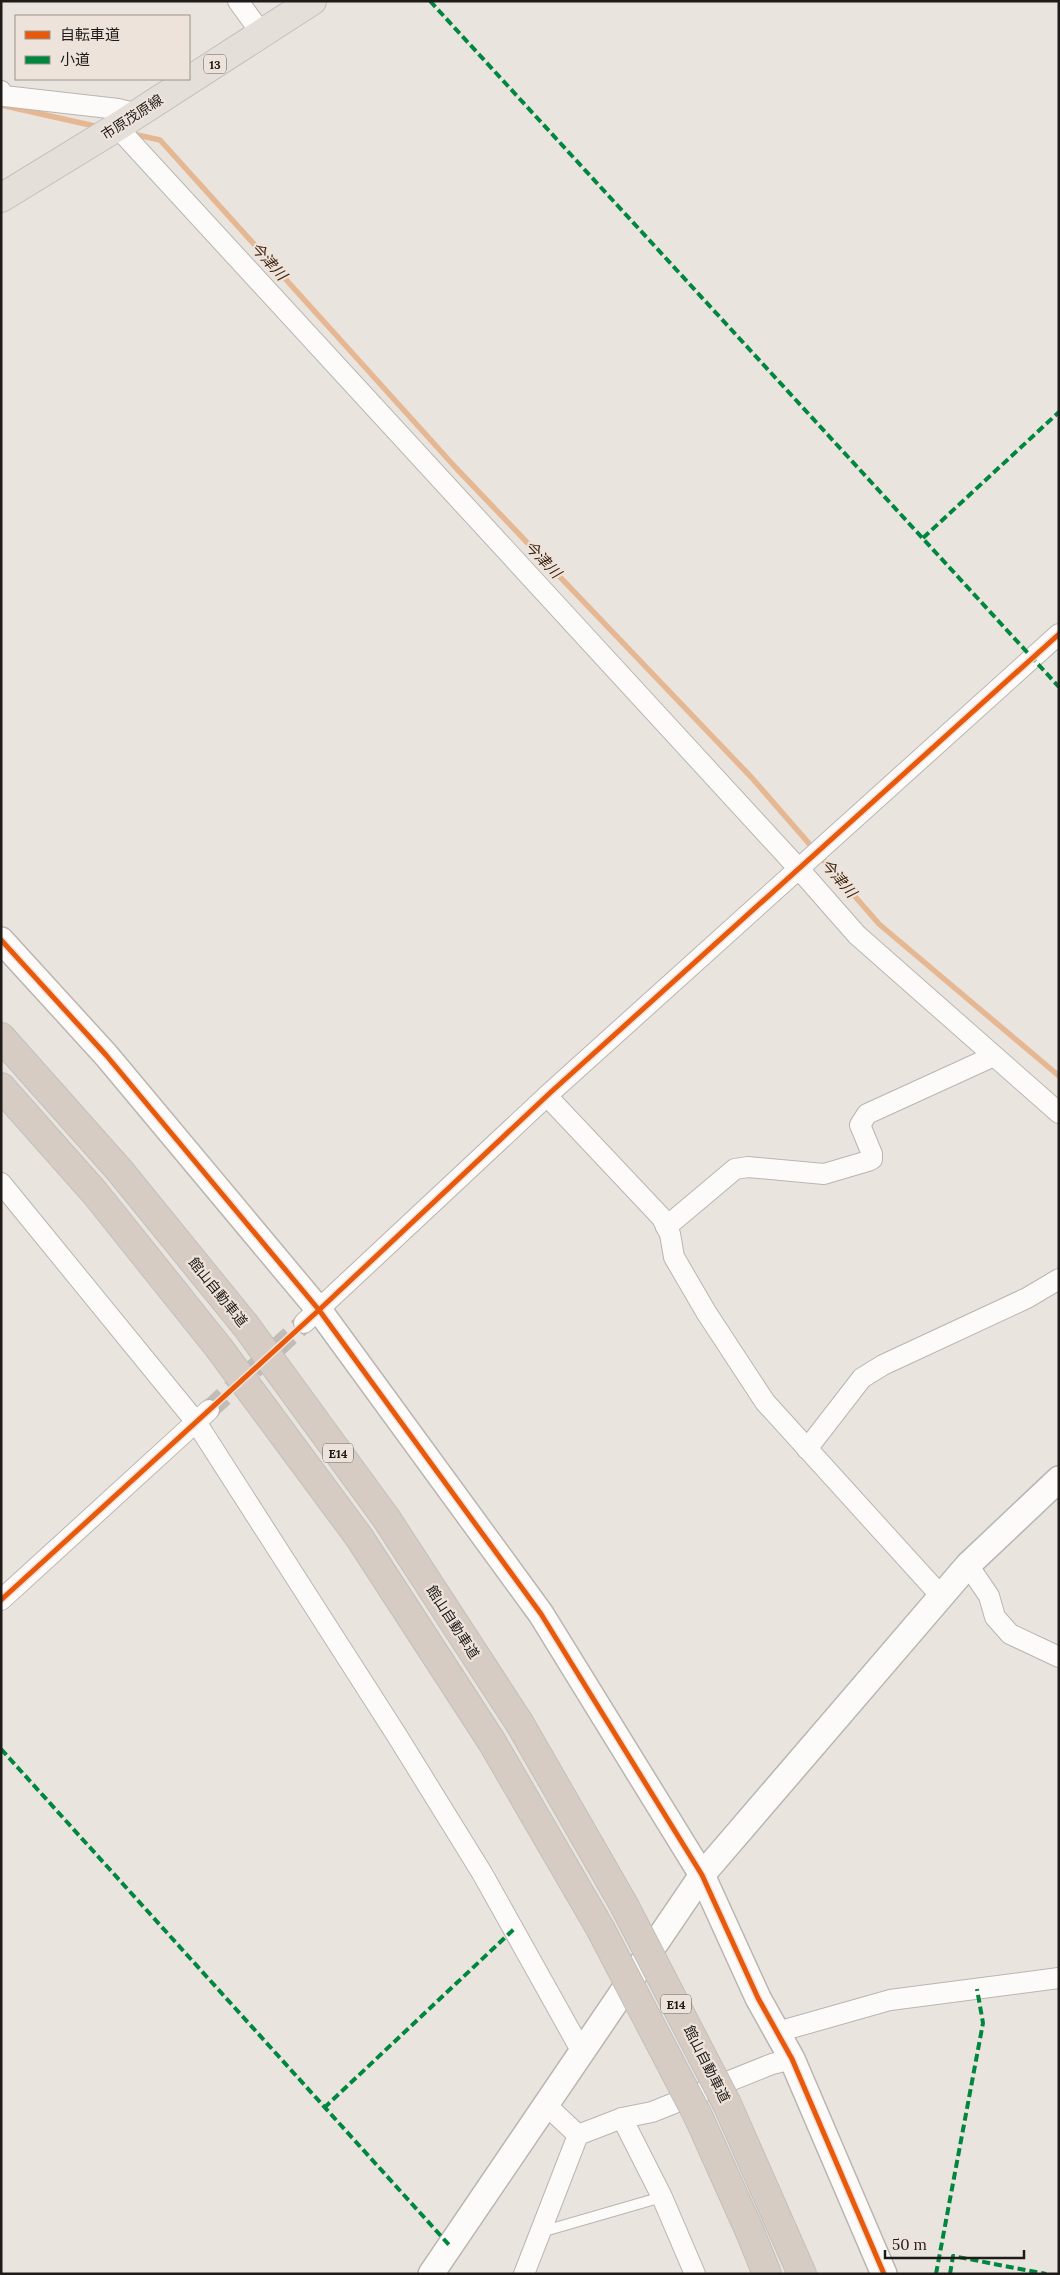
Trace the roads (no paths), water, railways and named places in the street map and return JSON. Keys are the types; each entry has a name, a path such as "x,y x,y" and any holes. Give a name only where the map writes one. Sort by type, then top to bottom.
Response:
{"highway":[{"name":"館山自動車道","path":"1,1037 120,1171 246,1326 386,1518 520,1724 624,1905 727,2104 802,2274"},
{"name":"E14","path":"1,1087 95,1193 220,1348 359,1537 492,1742 600,1928 698,2116 767,2274"}],"main road":[{"name":"市原茂原線","path":"1,198 118,126 312,1"}],"street":[{"path":"238,1 262,34"},
{"path":"2,95 118,109 118,126 799,869 857,935 1059,1113"},
{"path":"311,1317 547,1096 1059,634"},
{"path":"1,940 106,1055 541,1614 702,1875 758,1998 792,2059 884,2274"},
{"path":"666,1227 735,1169 748,1167 824,1174 872,1159 872,1154 860,1124 866,1114 994,1056"},
{"path":"547,1096 662,1218 670,1234 674,1257 706,1312 765,1402 942,1596"},
{"path":"1,1183 202,1416 482,1872 582,2052"},
{"path":"807,1449 862,1378 883,1365 1027,1298 1059,1279"},
{"path":"1,1600 202,1416"},
{"path":"431,2274 702,1875 968,1565 1059,1479"},
{"path":"968,1565 989,1596 995,1617 1010,1634 1059,1657"},
{"path":"777,2032 890,2000 1059,1978"},
{"path":"524,2274 578,2135 622,2118 652,2112 772,2064 792,2059"},
{"path":"546,2105 578,2135"},
{"path":"622,2118 662,2197 695,2274"}],"lane":[{"path":"541,2232 662,2197"}],"waterway":[{"name":"今津川","path":"1,105 99,127"},
{"name":"今津川","path":"133,134 160,140 456,468 752,778 879,924 1059,1076"}],"tunnel":[{"path":"209,1410 304,1323"}]}
